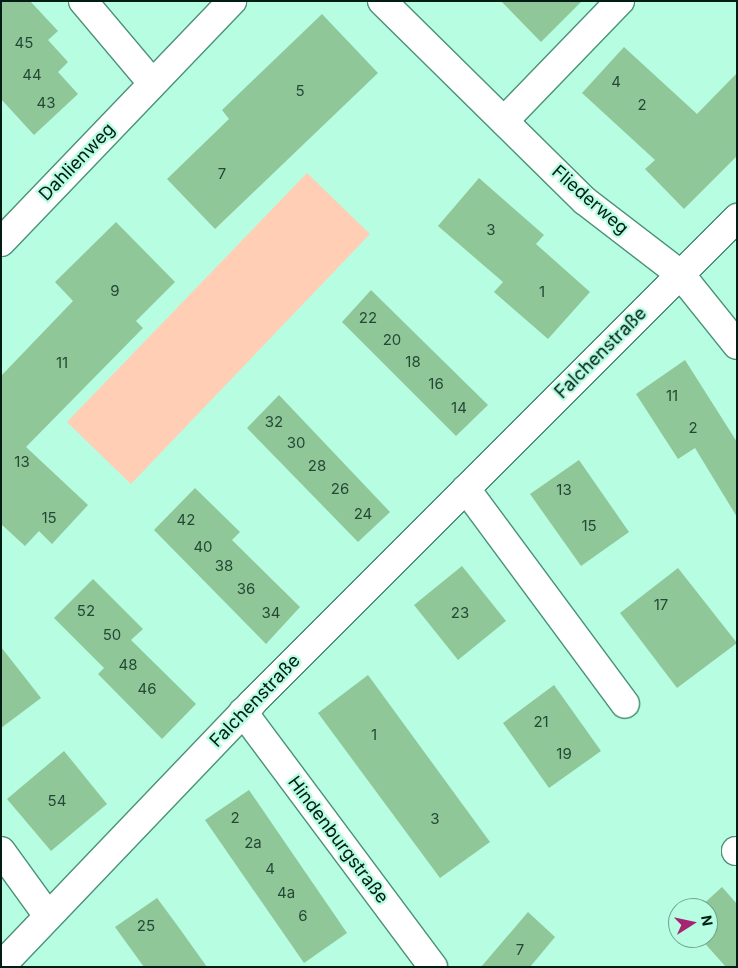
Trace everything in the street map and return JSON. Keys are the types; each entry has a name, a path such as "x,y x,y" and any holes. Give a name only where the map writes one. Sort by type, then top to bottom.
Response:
{"street":[{"path":"83,1 152,84"},
{"name":"Dahlienweg","path":"1,242 232,1"},
{"name":"Fliederweg","path":"382,1 585,201 680,274 737,344"},
{"path":"504,121 620,1"},
{"name":"Falchenstraße","path":"1,966 243,712 737,218"},
{"path":"466,489 625,704"},
{"name":"Hindenburgstraße","path":"243,712 433,967"},
{"path":"1,851 48,916"}],"shaded area":[{"path":"307,173 370,234 131,484 67,422"}],"building":[{"path":"1,1 30,1 58,31 48,40 68,62 58,72 78,94 34,135 1,99"},
{"path":"501,1 582,1 541,42"},
{"path":"322,14 378,73 215,229 167,179 229,119 222,110"},
{"path":"624,47 697,114 737,73 737,156 684,209 645,169 655,160 582,93"},
{"path":"479,178 544,235 536,244 590,292 548,339 494,292 503,282 438,226"},
{"path":"116,222 175,282 136,321 143,328 26,447 88,505 52,544 39,531 25,546 1,524 1,376 73,301 55,282"},
{"path":"371,290 488,405 456,436 342,322"},
{"path":"685,360 737,442 737,517 695,448 678,459 636,394"},
{"path":"279,395 390,512 358,542 247,428"},
{"path":"579,460 629,532 581,566 530,494"},
{"path":"195,488 240,532 232,540 300,607 266,644 154,530"},
{"path":"462,566 506,621 458,660 414,605"},
{"path":"678,568 737,643 677,688 620,613"},
{"path":"93,579 143,629 131,640 196,704 162,739 98,674 104,668 54,618"},
{"path":"1,647 41,698 1,728"},
{"path":"368,675 490,842 440,878 318,713"},
{"path":"554,685 601,751 549,788 503,723"},
{"path":"64,751 107,804 51,851 7,799"},
{"path":"249,790 347,933 304,963 205,820"},
{"path":"722,887 737,904 737,967 726,967 709,948 718,948 718,898 710,898"},
{"path":"157,898 207,967 144,967 115,927"},
{"path":"528,912 555,937 530,967 481,967"}]}
